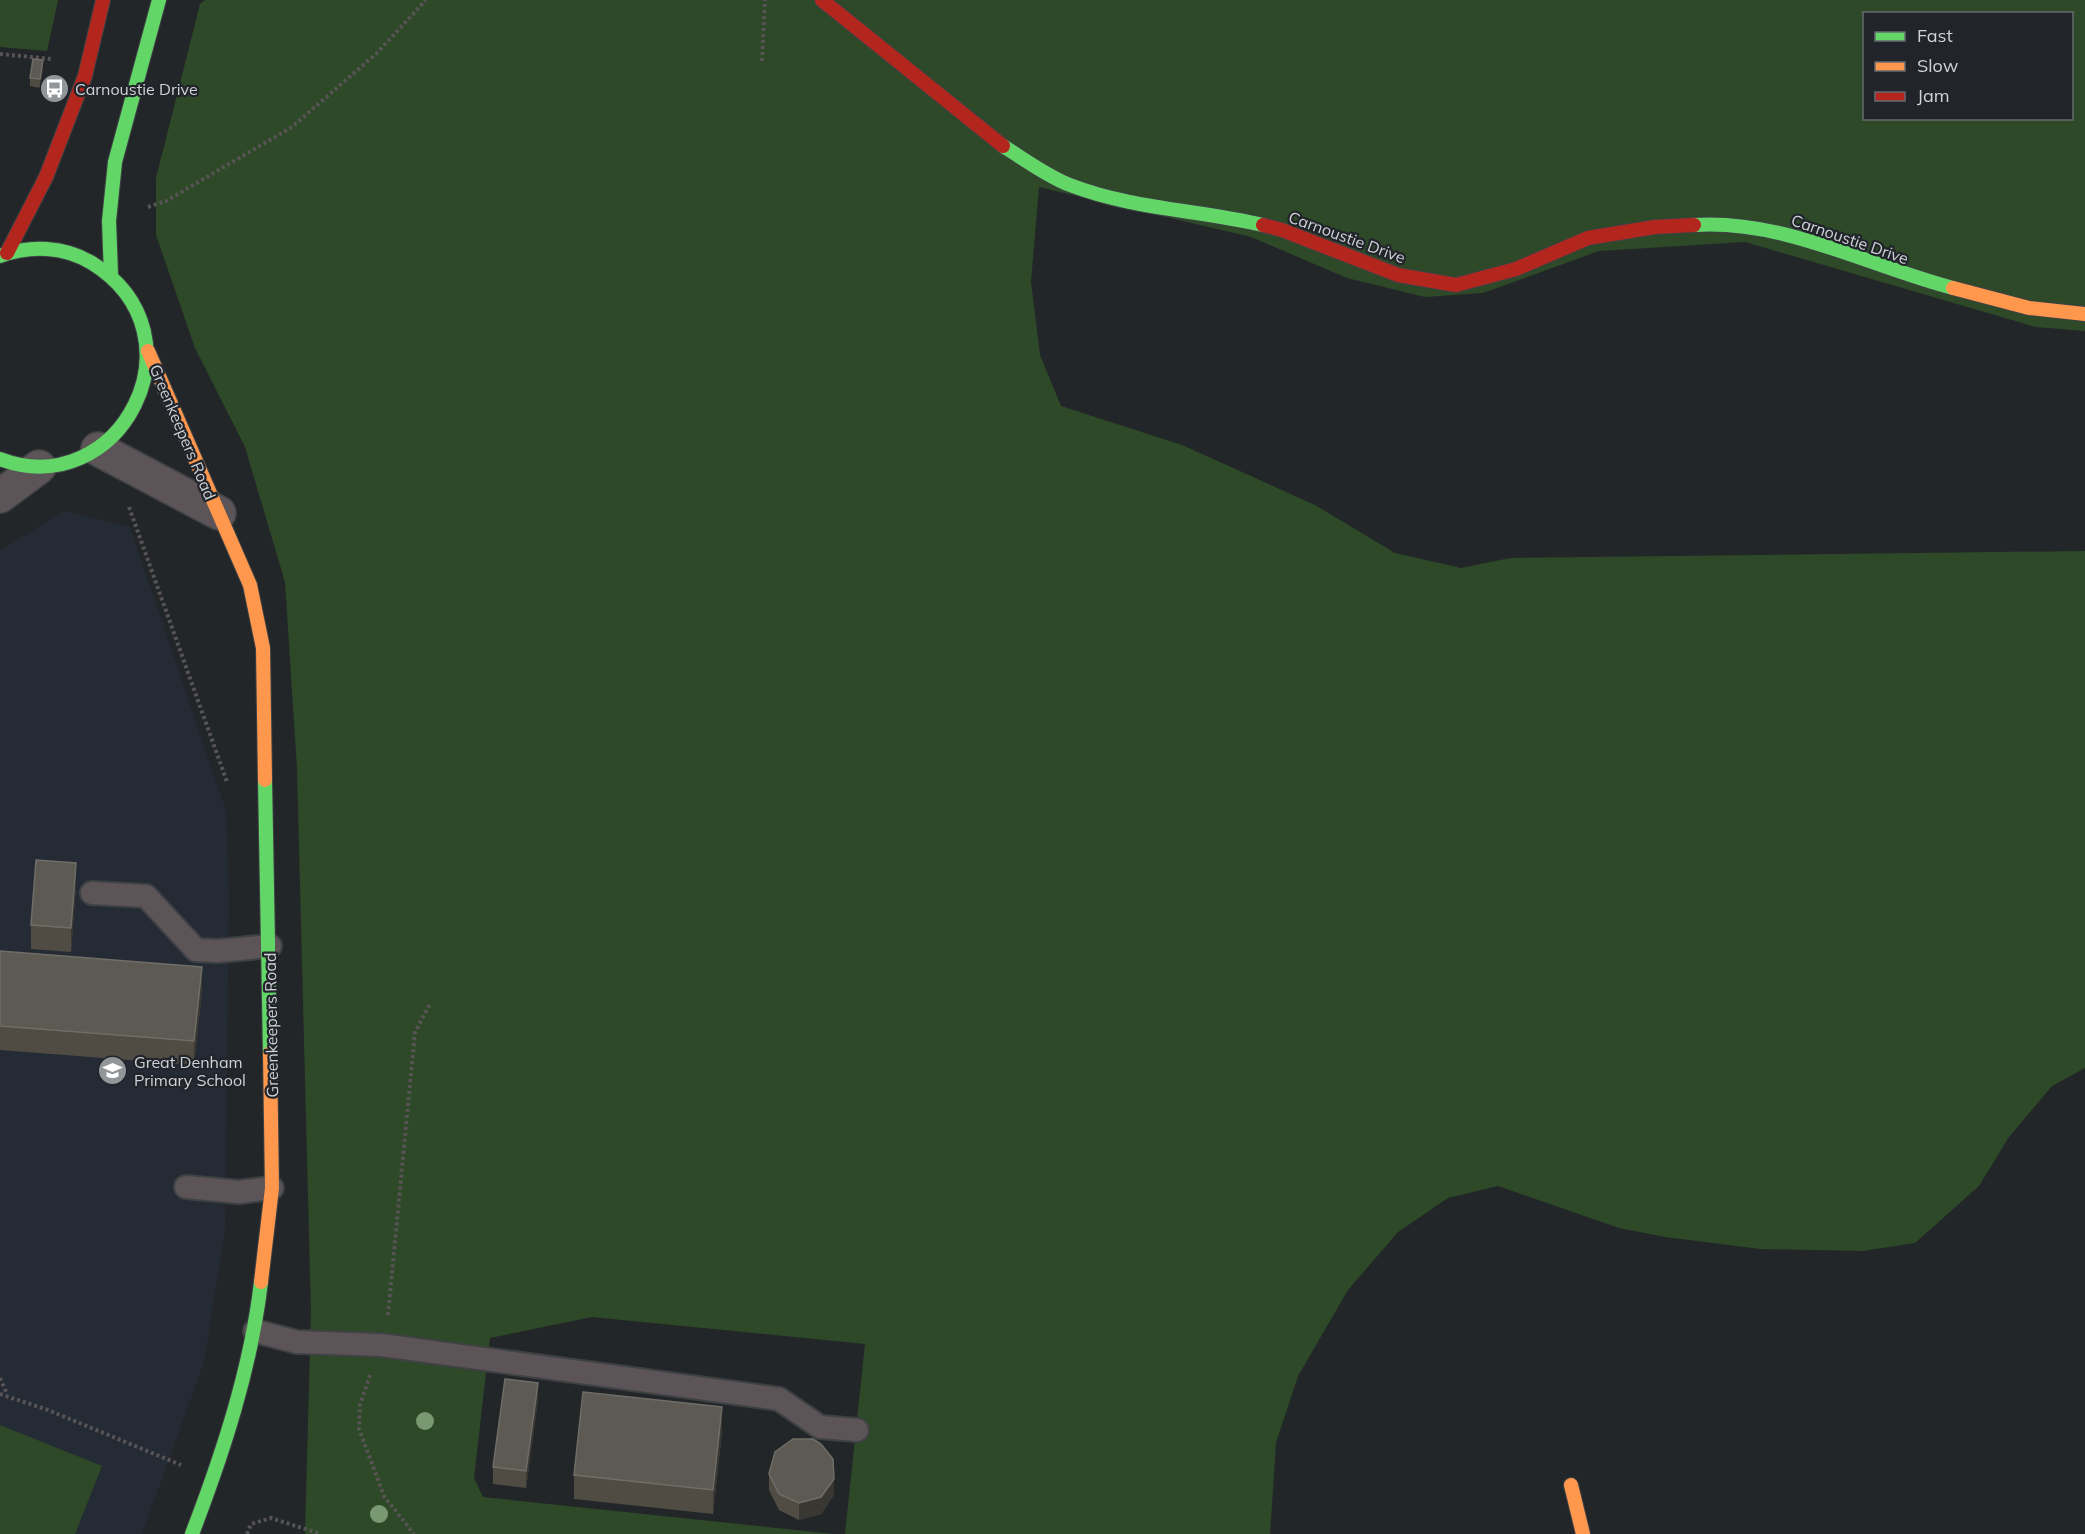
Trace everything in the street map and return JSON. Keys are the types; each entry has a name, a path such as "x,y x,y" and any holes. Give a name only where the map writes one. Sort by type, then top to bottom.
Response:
{"street":[{"path":"4,254 46,177 80,87 103,0"},
{"path":"111,274 109,221 115,162 159,0"},
{"name":"Carnoustie Drive","path":"822,0 1004,147 1069,185 1144,206 1220,215 1282,230 1398,275 1456,285 1516,269 1588,238 1655,227 1718,223 1788,234 1907,276 2029,308 2085,314"},
{"path":"0,459 39,467 70,462 98,449 127,423 144,389 148,351 145,329 137,308 126,290 111,274 79,255 70,253 43,248 4,254"},
{"name":"Greenkeepers Road","path":"148,351 250,585 263,648 270,946 272,1188 255,1330 213,1479 192,1534"},
{"name":"Greenkeepers Road","path":"98,449 219,513"},
{"path":"0,496 39,467"},
{"path":"1571,1485 1583,1534"}],"lane":[{"path":"92,893 146,896 196,950 218,951 270,946"},
{"path":"186,1187 239,1192 272,1188"},
{"path":"255,1330 297,1342 393,1347 779,1399 820,1427 857,1430"}],"path":[{"path":"144,208 166,201 292,127 377,53 426,0"},
{"path":"762,61 765,0"},
{"path":"0,54 52,60"},
{"path":"129,505 230,790"},
{"path":"414,1534 384,1496 359,1429 360,1405 368,1377 393,1347 414,1032 430,1004"},
{"path":"0,1378 7,1395"},
{"path":"0,1394 185,1467"},
{"path":"247,1534 251,1524 271,1518 321,1534"}],"shaded area":[{"name":"Great Denham Primary School","path":"64,511 130,527 226,811 229,898 225,1231 204,1362 142,1534 0,1534 0,551"}],"green space":[{"path":"0,0 58,0 47,51 0,47"},
{"path":"205,0 2085,0 2085,331 2036,327 1745,242 1599,251 1483,293 1425,297 1347,278 1251,237 1039,187 1031,282 1040,355 1061,406 1182,445 1315,505 1395,553 1461,568 1510,558 2085,551 2085,1068 2052,1086 2009,1137 1979,1186 1915,1243 1862,1251 1760,1249 1665,1237 1619,1228 1498,1186 1448,1198 1398,1232 1348,1290 1298,1376 1276,1443 1270,1534 845,1534 865,1344 592,1317 490,1338 474,1478 483,1497 834,1534 305,1534 311,1312 297,768 285,582 245,447 195,348 156,235 156,178 200,4"},
{"path":"0,1425 102,1466 75,1534 0,1534"}],"building":[{"path":"33,59 43,60 40,79 30,78"},
{"path":"36,860 76,863 71,928 31,925"},
{"path":"0,951 202,967 194,1041 0,1026"},
{"path":"505,1379 538,1383 526,1471 493,1467"},
{"path":"583,1392 722,1407 713,1490 574,1475"},
{"path":"793,1439 813,1439 821,1444 833,1459 834,1479 821,1497 799,1503 779,1494 769,1474 775,1452"}],"traffic: fast":[{"path":"111,274 109,221 115,162 159,0"},
{"path":"1003,146 1053,177 1093,193 1141,204 1263,225"},
{"path":"1694,225 1727,225 1793,236 1953,288"},
{"path":"0,256 23,250 47,249 70,253 92,263 127,294 144,331 146,369 134,405 112,436 81,458 43,466 0,459"},
{"path":"265,780 270,1053"},
{"path":"192,1534 214,1473 243,1378 261,1282"}],"traffic: slow":[{"path":"1953,288 2029,308 2085,314"},
{"path":"148,351 250,585 263,648 265,780"},
{"path":"261,1282 272,1188 270,1053"},
{"path":"1571,1485 1583,1534"}],"traffic: jam":[{"path":"7,253 46,177 85,76 103,0"},
{"path":"822,0 1003,146"},
{"path":"1263,225 1282,230 1398,275 1456,285 1516,269 1588,238 1655,227 1694,225"}],"place":[{"name":"Carnoustie Drive","path":"54,89"},
{"name":"Great Denham Primary School","path":"113,1071"}]}
